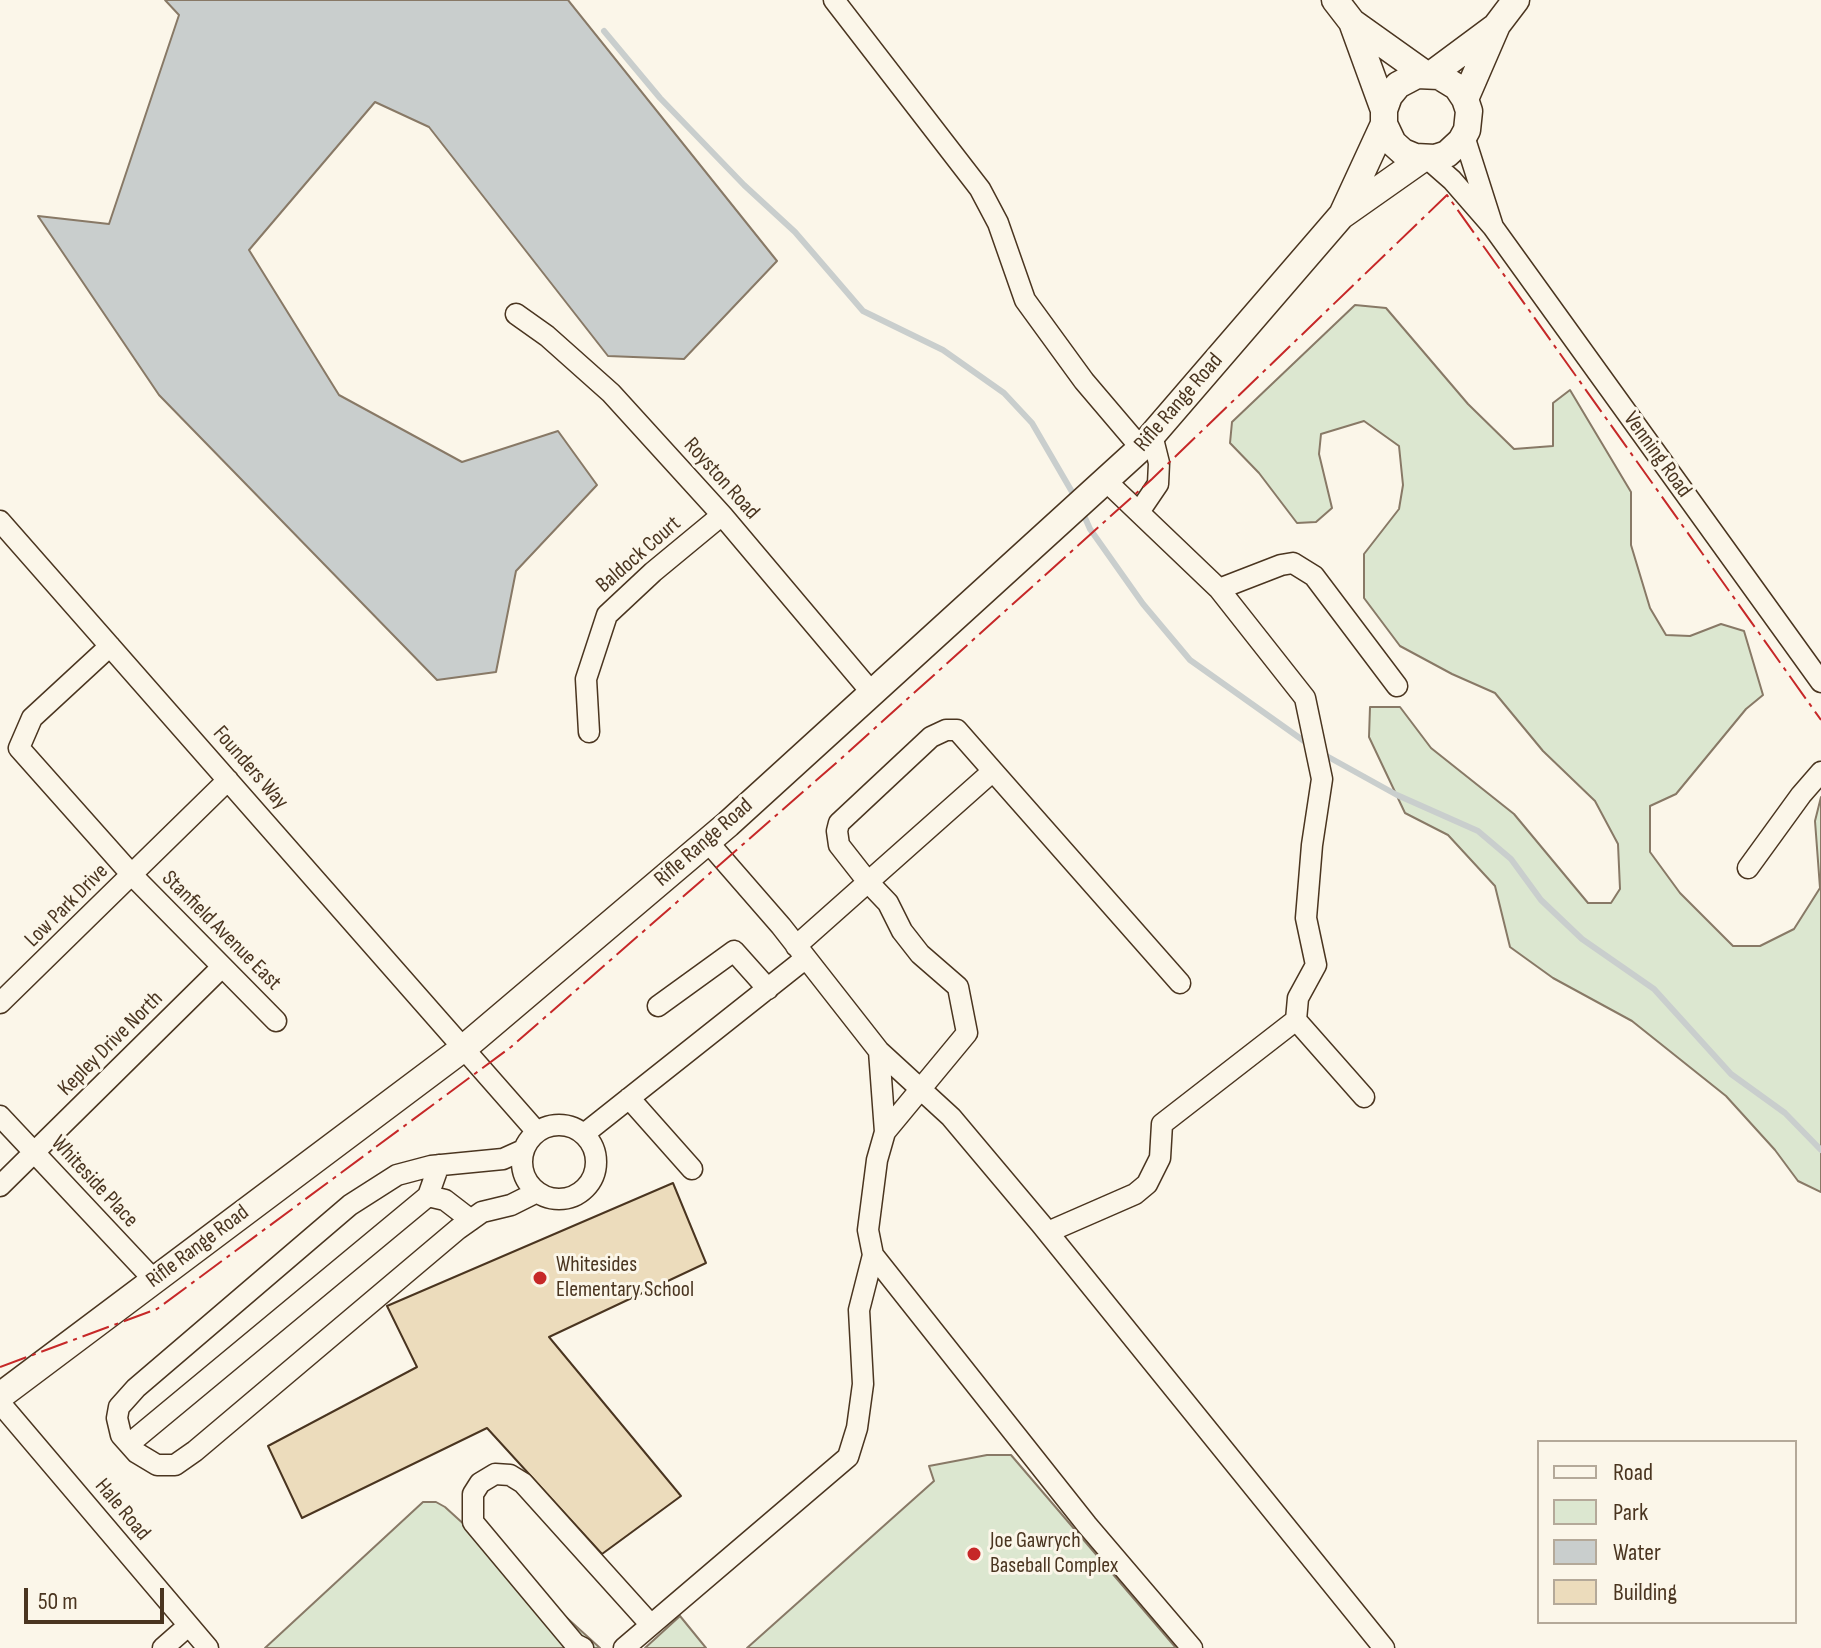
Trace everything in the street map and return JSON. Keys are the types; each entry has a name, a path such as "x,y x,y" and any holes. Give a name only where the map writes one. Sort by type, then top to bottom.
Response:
{"main road":[{"path":"1335,0 1352,22 1428,74 1452,82 1465,99 1469,117 1464,136 1447,154 1425,159 1409,155 1397,148 1389,137 1352,22"},
{"path":"1465,99 1497,25 1516,0"},
{"path":"1384,117 1389,96 1398,85 1410,77 1428,74 1497,25"},
{"name":"Rifle Range Road","path":"1341,216 1384,117"},
{"name":"Rifle Range Road","path":"0,1396 465,1047 707,841 873,694 1146,442 1341,216 1425,159"}],"street":[{"path":"834,0 980,189 998,223 1025,300 1084,381 1146,442 1159,463 1158,484 1139,512"},
{"name":"Venning Road","path":"1464,136 1493,227"},
{"name":"Venning Road","path":"1425,159 1452,180 1493,227 1821,682"},
{"name":"Royston Road","path":"516,314 547,336 611,393 722,515 873,694"},
{"path":"1106,481 1219,589 1305,698 1322,779 1306,918 1316,965 1298,998 1296,1020 1364,1097"},
{"name":"Baldock Court","path":"589,732 586,679 607,615 722,515"},
{"name":"Founders Way","path":"0,521 537,1132"},
{"path":"1219,589 1293,563 1314,576 1397,686"},
{"name":"Stanfield Avenue East","path":"110,646 32,718 19,748 132,875 276,1021"},
{"path":"885,1132 967,1033 958,987 920,954 902,931 888,903 839,845 837,831 839,823 931,737 946,730 957,730 1180,983"},
{"path":"584,1134 768,989 868,882 993,771"},
{"path":"1748,868 1821,772"},
{"name":"Low Park Drive","path":"0,1003 228,780"},
{"path":"707,841 879,1051 951,1117 1048,1232 1384,1648"},
{"path":"658,1006 734,951 768,989"},
{"name":"Kepley Drive North","path":"0,1186 35,1155 222,967"},
{"path":"1048,1232 1135,1194 1147,1184 1160,1158 1162,1124 1296,1020"},
{"path":"624,1648 848,1457 857,1428 863,1384 859,1310 873,1255 868,1230 877,1160 885,1132 879,1051"},
{"path":"629,1098 692,1169"},
{"name":"Whiteside Place","path":"0,1116 154,1280"},
{"path":"523,1150 523,1174 537,1192 560,1199 572,1197 583,1190 596,1169 592,1144 573,1127 560,1124 537,1132 523,1150 503,1159 439,1165 397,1175 350,1205 136,1388 119,1407 117,1418 121,1435 137,1453 157,1465 175,1465 471,1220 482,1212 511,1205 537,1192"},
{"path":"129,1444 428,1196 439,1165"},
{"path":"428,1196 445,1200 471,1220"},
{"path":"873,1255 1087,1525 1192,1648"},
{"name":"Hale Road","path":"0,1403 208,1648"},
{"path":"583,1648 575,1644 473,1522 473,1494 480,1483 495,1474 510,1475 523,1483 651,1625"},
{"path":"163,1648 188,1626"}],"green space":[{"path":"1355,305 1386,308 1468,404 1514,449 1553,446 1553,403 1570,390 1631,492 1631,545 1650,608 1666,635 1690,636 1721,624 1744,631 1763,695 1746,709 1676,794 1650,806 1650,852 1680,893 1733,946 1760,946 1794,929 1820,888 1815,821 1821,797 1821,1192 1798,1181 1775,1150 1726,1096 1632,1021 1553,978 1510,947 1495,886 1448,835 1405,813 1369,737 1370,707 1400,707 1431,748 1514,814 1588,903 1611,903 1620,889 1618,844 1595,801 1543,751 1495,693 1400,646 1364,598 1364,554 1399,509 1403,485 1399,446 1364,421 1321,434 1319,454 1332,508 1316,522 1297,523 1259,473 1230,443 1232,422"},
{"name":"Joe Gawrych Baseball Complex","path":"987,1455 1011,1455 1176,1648 747,1648 934,1481 929,1466"},
{"path":"423,1502 436,1502 445,1507 600,1648 265,1648"},
{"path":"680,1616 706,1648 645,1648"}],"water":[{"path":"165,0 568,0 777,261 684,359 608,356 429,127 375,102 249,250 339,395 462,462 558,431 597,485 516,571 496,672 437,680 159,395 38,216 109,224 179,15"}],"building":[{"path":"673,1183 706,1263 549,1337 681,1496 602,1554 487,1428 302,1518 268,1446 417,1367 387,1306"}],"waterway":[{"path":"604,31 660,98 744,185 795,232 863,311 943,350 1004,393 1032,423 1075,497"},
{"path":"1082,511 1090,529 1143,604 1190,660 1311,746"},
{"path":"1323,754 1397,795 1478,831 1511,859 1541,900 1582,939 1654,989 1731,1074 1785,1113 1821,1150"}],"power":[{"path":"0,1367 157,1309 511,1047 835,764 1152,479 1447,195 1821,720"}],"place":[{"name":"Whitesides Elementary School","path":"540,1278"},
{"name":"Joe Gawrych Baseball Complex","path":"974,1554"}]}
